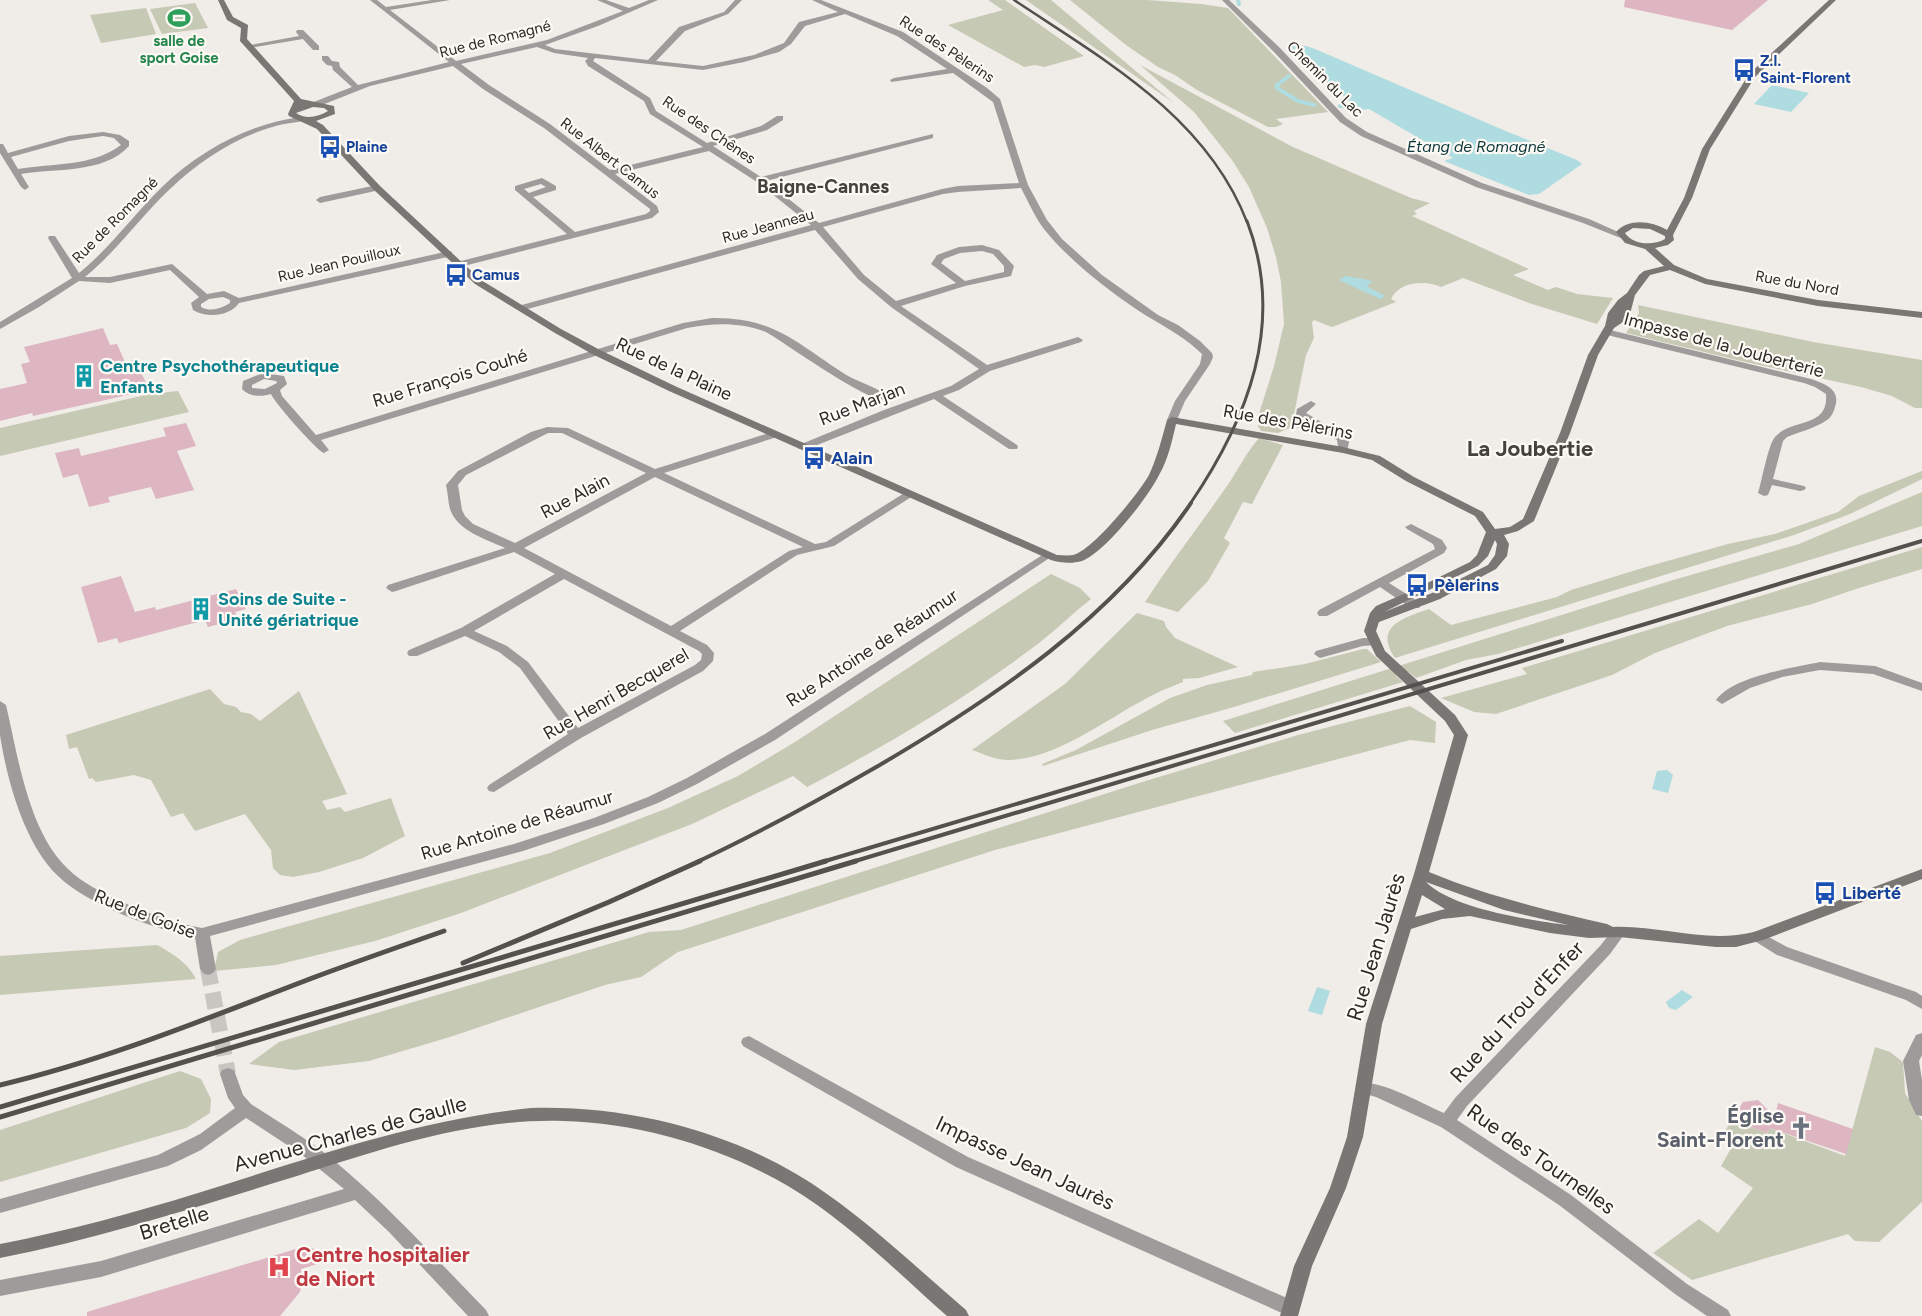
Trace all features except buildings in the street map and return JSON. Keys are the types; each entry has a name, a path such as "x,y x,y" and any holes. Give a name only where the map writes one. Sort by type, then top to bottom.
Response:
{"street":[{"path":"221,0 230,18 245,26 244,39 295,108 312,105 331,108"},
{"name":"Rue Albert Camus","path":"373,0 454,64 547,126 654,208 654,212 648,216 460,264"},
{"path":"384,9 447,0"},
{"path":"600,0 629,11"},
{"name":"Rue de Romagné","path":"312,105 357,88 405,74 536,45 655,0"},
{"path":"650,62 682,29 726,13 739,0"},
{"name":"Rue des Pèlerins","path":"816,0 900,34 955,70 996,101 1024,185 1043,221 1059,241 1099,277 1141,308 1175,327 1202,348 1208,357 1180,401 1172,420 1343,450 1376,458 1474,511 1482,517 1492,532"},
{"name":"Chemin du Lac","path":"1225,0 1351,126 1384,144 1450,174 1586,221 1620,236"},
{"path":"1669,235 1654,227 1640,225 1626,226 1621,229 1620,236 1628,241 1646,245 1664,244 1670,240 1669,235 1693,188 1706,149 1752,76 1833,0"},
{"path":"536,45 554,51 704,68 724,65 780,49 798,32 802,24 846,12"},
{"path":"249,46 302,34 316,48"},
{"name":"Rue des Chênes","path":"594,56 589,61 591,64 648,100 653,112 760,180 818,227 861,277 894,305 986,369"},
{"path":"325,58 330,63 336,64 336,68 357,88"},
{"path":"894,80 955,70"},
{"path":"303,119 325,116 332,112 332,101 338,95"},
{"name":"Rue de Romagné","path":"0,326 93,266 167,188 201,160 295,108"},
{"name":"Rue de la Plaine","path":"295,108 293,116 320,127 377,188 487,288 596,352 774,435 1047,555 1066,559 1078,558 1089,552 1120,520 1153,476 1172,420"},
{"path":"320,127 325,116"},
{"path":"610,174 709,146 764,128 780,118"},
{"name":"Rue de Romagné","path":"249,133 273,124 303,119"},
{"path":"6,156 28,152 60,141 91,135 116,136 126,144 117,154 98,160 16,172"},
{"path":"760,180 930,136"},
{"path":"0,146 25,187"},
{"name":"Rue Jeanneau","path":"521,308 685,261 818,227 942,192 958,189 1024,185"},
{"path":"320,200 377,188"},
{"path":"527,196 573,236"},
{"name":"Chemin du Lac","path":"1586,221 1626,226"},
{"path":"1654,227 1676,221"},
{"path":"52,238 77,278 93,281 107,280 165,267 172,268 205,297"},
{"path":"1663,260 1666,248 1664,244"},
{"path":"1646,245 1671,267"},
{"path":"894,305 963,284 1008,274 1008,266 996,252 982,248 959,250 940,257 936,264 963,284"},
{"name":"Rue Jean Pouilloux","path":"236,301 233,297 224,294 205,297 196,303 195,306 199,311 224,310 236,301 449,254"},
{"path":"1492,532 1504,532 1514,529 1531,517 1565,433 1593,355 1608,329 1627,313 1630,295 1642,277 1647,273 1671,267"},
{"name":"Rue du Nord","path":"1671,267 1705,281 1796,299 1884,312 1922,315"},
{"name":"Rue François Couhé","path":"314,439 596,352 704,321 739,320 769,328 841,376 884,398"},
{"name":"Impasse de la Jouberterie","path":"1608,329 1807,381 1826,389 1831,394 1832,398 1827,415 1780,437 1764,493"},
{"name":"Rue Marjan","path":"803,447 878,415 956,388 986,369 1078,340"},
{"path":"275,390 277,397 324,450"},
{"path":"935,395 1013,447"},
{"path":"1311,404 1301,411 1301,414 1341,438 1344,442 1343,450"},
{"path":"671,631 515,548 469,526 456,510 452,485 462,473 535,434 556,429 564,430 814,548"},
{"name":"Rue Alain","path":"392,588 515,548 656,472 774,435"},
{"path":"1768,481 1800,488"},
{"name":"Rue Henri Becquerel","path":"494,788 576,735 699,668 707,661 708,653 703,648 671,631 793,552 830,544 910,494"},
{"path":"1323,613 1382,583 1440,550 1438,542 1411,527"},
{"path":"1320,654 1363,642 1374,642 1370,631 1380,609 1474,564 1482,556 1492,532"},
{"path":"1374,620 1436,596 1497,563 1500,560 1503,544 1501,539 1492,532"},
{"name":"Rue Antoine de Réaumur","path":"202,933 518,848 599,821 653,800 692,781 770,737 1047,555"},
{"path":"413,653 465,631 563,574"},
{"path":"1382,583 1415,605"},
{"path":"465,631 503,649 524,665 576,735"},
{"name":"Rue Jean Jaurès","path":"1289,1312 1303,1266 1338,1188 1355,1137 1374,1024 1461,735 1450,718 1384,656 1374,642"},
{"path":"1722,700 1745,685 1779,674 1820,666 1875,670 1922,687"},
{"name":"Rue de Goise","path":"0,705 24,802 42,845 59,870 82,888 114,904 165,925 202,933 208,969"},
{"path":"1419,878 1509,906 1619,932 1716,942 1736,942 1758,936 1922,874"},
{"path":"1419,878 1428,893 1443,902 1478,913 1550,928 1590,933 1619,932"},
{"path":"1404,926 1442,914 1478,913"},
{"name":"Rue du Trou d'Enfer","path":"1447,1122 1461,1102 1605,950 1619,932"},
{"path":"1758,936 1782,952 1911,996 1922,1003"},
{"path":"1922,1039 1911,1061 1917,1100 1922,1110"},
{"name":"Impasse Jean Jaurès","path":"749,1042 962,1162 1289,1312"},
{"path":"228,1074 236,1098 245,1109 307,1149 359,1192 480,1316"},
{"name":"Rue des Tournelles","path":"1364,1088 1380,1092 1447,1122 1565,1200 1680,1288 1722,1316"},
{"path":"0,1206 181,1154 201,1142 245,1109"},
{"name":"Avenue Charles de Gaulle","path":"0,1251 90,1232 347,1154 446,1128 498,1119 561,1114 599,1117 654,1126 708,1143 768,1167 813,1194 858,1225 960,1316"},
{"name":"Bretelle","path":"0,1288 101,1269 359,1192"}],"green space":[{"path":"988,0 1005,0 1084,56 1044,67 1035,65 1024,67 948,25 1003,10"},
{"path":"1026,0 1051,0 1174,103"},
{"path":"1070,0 1147,0 1228,8 1328,112 1276,119 1283,124 1276,127 1268,127 1197,90 1175,75 1158,67 1126,45"},
{"name":"salle de sport Goise","path":"195,3 208,28 162,34 150,9"},
{"path":"146,8 156,34 101,43 90,15"},
{"path":"1140,65 1293,147 1411,198 1430,203 1414,211 1417,214 1412,216 1529,269 1513,275 1548,290 1556,287 1577,294 1613,298 1597,324 1532,304 1463,278 1441,287 1428,283 1406,285 1395,293 1391,299 1396,302 1332,327 1314,320 1312,322 1314,338 1306,355 1294,414 1313,428 1311,430 1292,427 1278,433 1261,431 1258,426 1258,417 1274,366 1284,324 1281,282 1267,228 1249,187 1232,160 1194,112"},
{"path":"1638,305 1813,342 1922,360 1922,408 1915,408 1892,396 1861,387 1741,361 1626,333 1639,313"},
{"path":"178,391 189,412 0,456 0,428 150,394"},
{"path":"1259,438 1283,445 1252,504 1243,502 1224,538 1230,543 1208,581 1178,612 1145,602 1227,486"},
{"path":"1922,471 1922,479 1914,483 1850,514 1794,535 1395,658 1389,647 1389,631 1394,625 1401,620 1429,609 1451,625 1557,597 1571,590 1646,567 1728,544 1775,534 1838,512 1859,496"},
{"path":"1922,492 1922,526 1498,654 1466,660 1416,678 1409,672 1396,676 1403,682 1235,733 1223,721 1673,580 1799,544"},
{"path":"1922,547 1922,569 1812,604 1727,626 1655,653 1612,675 1496,714 1474,712 1441,698 1527,674 1522,668"},
{"path":"1051,574 1080,588 1091,599 1039,643 984,683 867,755 807,787 793,776 692,824 461,913 375,941 276,965 214,971 218,952 240,940 550,853 668,808 738,776 795,742"},
{"path":"1137,613 1164,621 1166,627 1175,638 1238,667 1199,678 1183,679 1183,682 1158,692 1066,744 1028,758 1004,760 972,750 1065,684"},
{"path":"1367,649 1381,662 1152,730 1043,766 1042,764 1076,750 1170,698 1207,685 1252,675 1253,672 1305,664"},
{"path":"210,689 224,704 236,707 241,712 251,714 260,721 299,691 347,794 322,801 327,810 340,807 345,812 391,798 405,836 363,858 319,872 293,877 280,875 273,868 271,850 245,814 195,831 183,813 171,817 151,780 134,775 96,782 92,778 89,779 77,747 69,749 66,735"},
{"path":"1410,706 1436,722 1435,743 1410,740 995,850 678,952 641,977 605,985 450,1037 369,1061 294,1070 249,1064 279,1042 649,932 681,930 1139,783 1298,735"},
{"path":"157,945 184,963 196,979 0,995 0,956"},
{"path":"1875,1047 1890,1052 1903,1062 1905,1093 1922,1121 1922,1202 1879,1242 1855,1241 1848,1234 1692,1280 1653,1253 1699,1219 1718,1233 1753,1188 1721,1166 1737,1138 1725,1131 1732,1120 1767,1133 1770,1128 1845,1156"},
{"path":"180,1071 201,1079 211,1099 210,1113 186,1128 0,1182 0,1130"}],"water":[{"name":"Étang de Romagné","path":"1290,44 1315,49 1577,160 1582,164 1539,194 1529,195 1444,161 1453,158 1369,109 1361,110 1320,77 1303,57 1286,47"},
{"path":"1772,85 1809,93 1791,112 1754,104"},
{"path":"1345,276 1369,280 1372,282 1368,287 1385,296 1380,299 1339,280"},
{"path":"1667,770 1673,775 1668,793 1652,789 1657,771"},
{"path":"1317,987 1330,991 1322,1015 1308,1011"},
{"path":"1682,990 1693,997 1676,1010 1669,1008 1666,1002"}],"waterway":[{"path":"1238,0 1239,4"},
{"path":"1289,76 1277,85 1277,88 1298,101 1314,105"},
{"path":"1340,106 1356,107"}],"tunnel":[{"path":"208,969 228,1074"}],"railway":[{"path":"1014,0 1116,69 1149,94 1179,121 1206,151 1229,184 1247,222"},
{"path":"1190,504 1211,472 1229,438 1244,404 1255,369 1261,333 1263,296 1258,259 1247,221"},
{"path":"697,862 789,816 878,766 922,740 1009,683 1089,618 1126,582 1160,544 1191,503"},
{"path":"852,862 1922,541"},
{"path":"822,862 1562,641"},
{"path":"463,963 609,902 700,861"},
{"path":"0,1107 826,861"},
{"path":"0,1117 856,861"},
{"path":"0,1085 41,1075 120,1050 444,931"}],"place":[{"name":"salle de sport Goise","path":"179,18"},
{"name":"Z.I. Saint-Florent","path":"1744,70"},
{"name":"Plaine","path":"330,147"},
{"name":"Camus","path":"456,275"},
{"name":"Centre Psychothérapeutique Enfants","path":"84,376"},
{"name":"Alain","path":"814,458"},
{"name":"Pèlerins","path":"1417,585"},
{"name":"Soins de Suite - Unité gériatrique","path":"201,609"},
{"name":"Liberté","path":"1825,893"},
{"name":"Église Saint-Florent","path":"1801,1128"},
{"name":"Centre hospitalier de Niort","path":"279,1267"}],"district":[{"name":"Baigne-Cannes","path":"823,186"},
{"name":"La Joubertie","path":"1530,448"}]}
